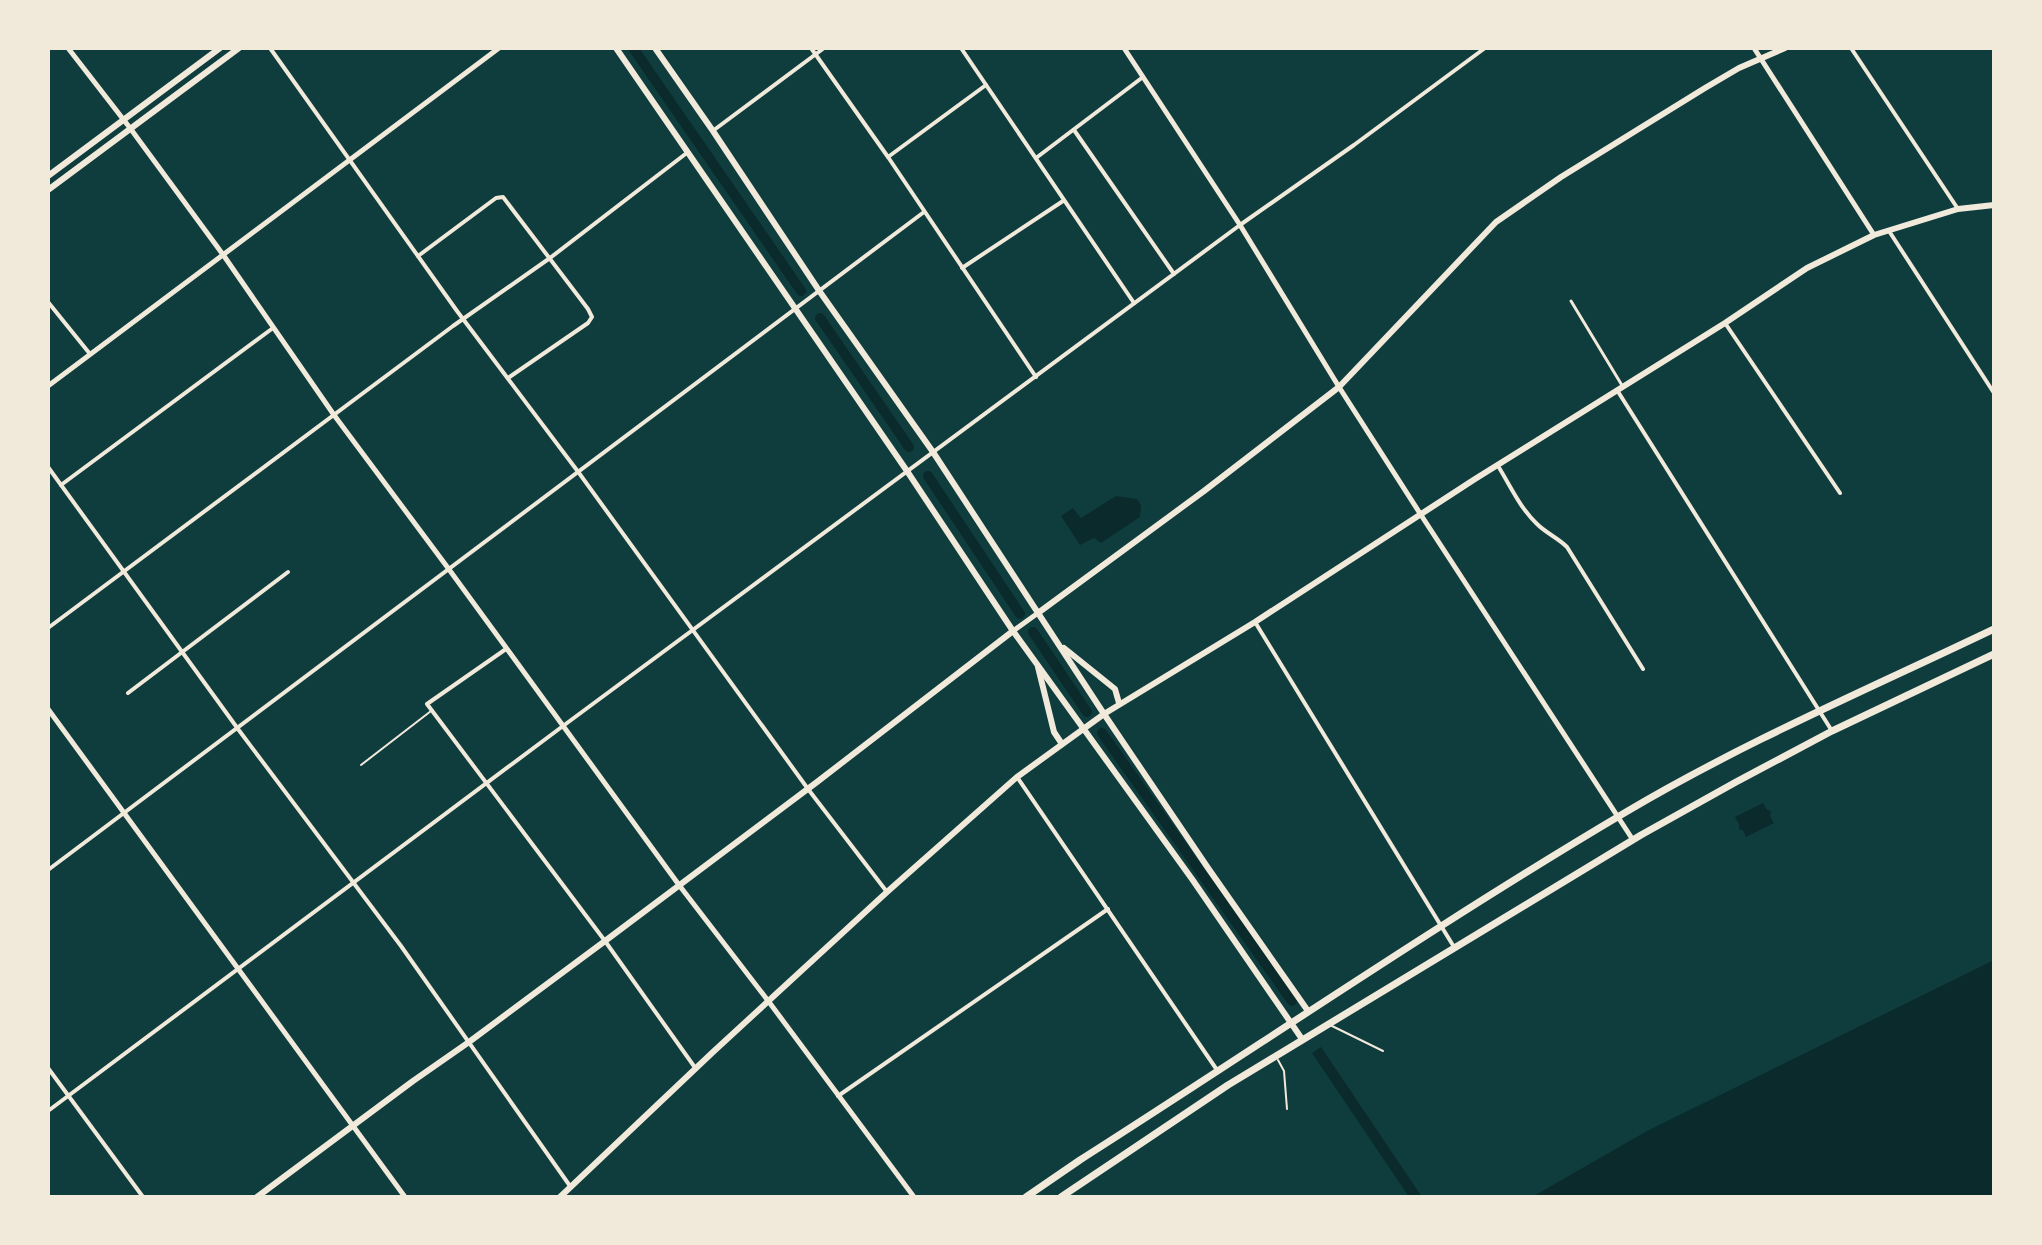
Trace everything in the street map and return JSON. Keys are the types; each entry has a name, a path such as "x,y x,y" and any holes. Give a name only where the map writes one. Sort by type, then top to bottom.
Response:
{"main road":[{"path":"48,176 220,48"},
{"path":"48,190 239,48"},
{"path":"616,48 798,308 1015,630 1086,727 1302,1039"},
{"path":"655,48 818,293 1060,645 1101,716 1308,1011"},
{"path":"1036,614 1339,387 1496,222 1719,79 1785,48"},
{"path":"560,1197 887,892 1017,777 1119,703 1255,622 1807,268 1874,235 1958,209 1994,205"},
{"path":"1026,1197 1441,925 1618,817 1713,764 1821,710 1994,629"},
{"path":"257,1197 605,941 1015,630"},
{"path":"1060,645 1115,689 1119,703"},
{"path":"1061,1197 1192,1108 1327,1023 1633,840 1832,731 1994,654"},
{"path":"1038,663 1054,732 1062,744"}],"street":[{"path":"68,48 224,256 334,415 679,885 914,1197"},
{"path":"270,48 463,319 887,892"},
{"path":"48,386 499,48"},
{"path":"811,48 1036,377"},
{"path":"713,131 824,48"},
{"path":"961,48 1134,303"},
{"path":"1124,48 1240,225 1421,515 1633,840"},
{"path":"48,1111 1134,303 1485,48"},
{"path":"1754,48 1874,235"},
{"path":"1851,48 1958,209"},
{"path":"1036,158 1143,77"},
{"path":"888,157 986,85"},
{"path":"1074,130 1174,274"},
{"path":"48,628 463,319 550,258 689,151"},
{"path":"418,256 496,198 503,197 550,258 592,317 588,323 508,378"},
{"path":"962,268 1064,201"},
{"path":"48,870 924,212"},
{"path":"1889,231 1994,393"},
{"path":"1571,301 1620,388 1832,731"},
{"path":"48,302 90,354"},
{"path":"1725,323 1840,493"},
{"path":"61,485 273,328"},
{"path":"1498,466 1527,513 1567,547 1643,669"},
{"path":"48,467 238,729 354,882 572,1187"},
{"path":"128,693 288,572"},
{"path":"1015,630 1036,614"},
{"path":"1255,622 1454,947"},
{"path":"506,649 427,704 605,941 696,1069"},
{"path":"48,709 405,1197"},
{"path":"1017,777 1217,1070"},
{"path":"838,1096 1108,909"},
{"path":"48,1068 143,1197"}],"lane":[{"path":"361,765 432,710"},
{"path":"1327,1023 1383,1051"},
{"path":"1276,1055 1284,1071 1287,1109"}],"water":[{"path":"1116,496 1137,499 1141,505 1140,517 1101,543 1094,538 1080,545 1061,516 1073,508 1081,518"},
{"path":"1763,803 1771,811 1774,823 1746,837 1735,817"},
{"path":"1994,960 1994,1197 1532,1197 1647,1131"},
{"path":"1321,1047 1422,1197 1409,1197 1312,1053"}],"waterway":[{"path":"633,48 801,291"},
{"path":"820,318 909,447"},
{"path":"928,476 1020,614"},
{"path":"1033,632 1087,712"},
{"path":"1102,733 1292,1001"}]}
